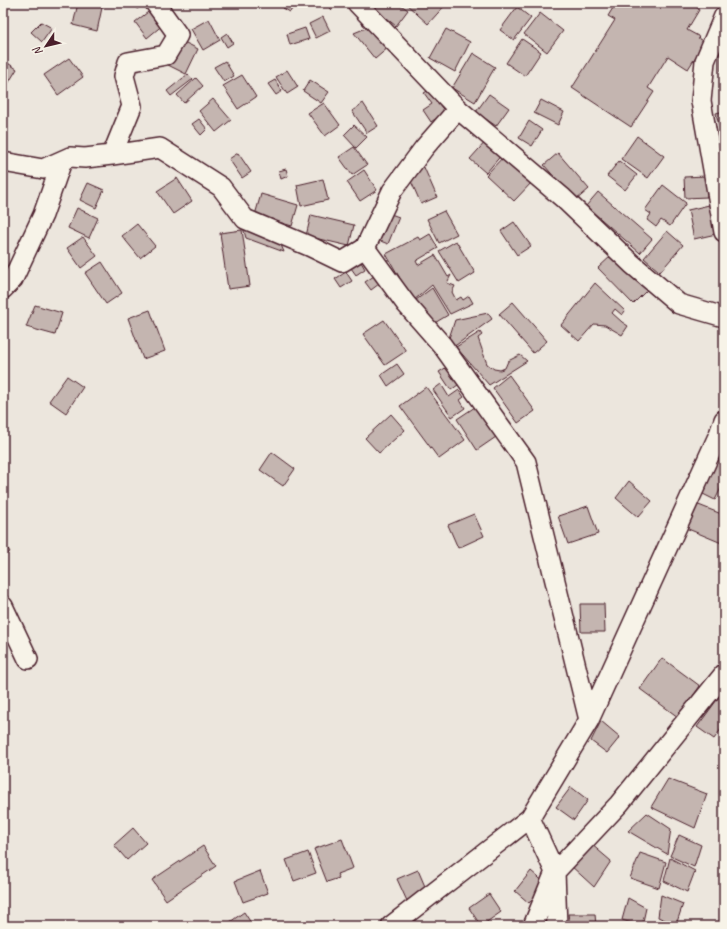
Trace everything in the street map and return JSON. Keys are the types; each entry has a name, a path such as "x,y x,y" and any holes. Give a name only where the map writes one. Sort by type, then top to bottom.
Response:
{"street":[{"path":"112,155 132,106 124,76 128,62 166,55 178,35 155,3"},
{"path":"357,3 458,109 563,198 632,264 679,304 724,317"},
{"path":"724,16 705,61 701,101 724,232"},
{"path":"3,162 43,170 70,157 84,158 160,148 221,187 245,219 309,246 342,262 365,248 392,191 424,148 458,109"},
{"path":"3,290 14,278 43,215 62,161"},
{"path":"365,248 406,304 442,344 526,462 589,720"},
{"path":"391,926 530,818 589,720 724,420"},
{"path":"3,606 28,659"},
{"path":"533,926 555,872 619,804 724,674"},
{"path":"530,818 555,872 557,926"}],"building":[{"path":"78,3 103,3 97,31 73,25"},
{"path":"133,3 145,3 137,9"},
{"path":"286,3 296,3 290,12 283,8"},
{"path":"326,3 339,3 332,10"},
{"path":"379,3 398,3 408,10 396,26 372,7"},
{"path":"405,3 447,3 428,24"},
{"path":"616,3 694,3 699,10 687,30 705,42 688,69 668,56 648,88 654,92 631,127 572,88 615,20 608,16"},
{"path":"517,7 531,18 514,40 500,30"},
{"path":"152,9 164,24 147,38 135,22"},
{"path":"540,13 563,31 547,52 524,34"},
{"path":"323,17 330,31 316,38 309,24"},
{"path":"209,19 220,40 203,50 191,29"},
{"path":"41,22 52,28 42,42 31,32"},
{"path":"371,26 389,47 375,59 354,33"},
{"path":"305,28 309,39 290,45 287,34"},
{"path":"446,29 470,42 455,72 430,58"},
{"path":"227,33 233,43 227,47 221,37"},
{"path":"522,39 541,52 525,76 506,63"},
{"path":"180,40 198,49 186,74 168,65"},
{"path":"721,49 724,50 724,71 721,71"},
{"path":"473,53 495,67 475,102 452,88"},
{"path":"69,58 83,77 58,95 44,75"},
{"path":"3,60 17,69 6,87 3,85"},
{"path":"225,61 234,76 224,82 214,67"},
{"path":"287,70 298,87 287,94 276,77"},
{"path":"188,74 193,79 171,96 167,91"},
{"path":"242,75 256,97 238,109 223,86"},
{"path":"196,78 203,86 184,103 177,95"},
{"path":"275,80 282,91 276,95 268,84"},
{"path":"310,80 329,92 321,103 303,91"},
{"path":"429,90 445,112 431,122 423,110 432,104 424,93"},
{"path":"489,94 509,108 496,126 476,112"},
{"path":"213,99 231,120 216,132 199,111"},
{"path":"541,100 564,112 558,125 534,113"},
{"path":"324,103 340,125 325,136 308,113"},
{"path":"363,103 378,126 367,133 352,111"},
{"path":"724,111 724,139 722,139 716,113"},
{"path":"199,119 207,129 201,135 192,124"},
{"path":"529,121 542,130 532,146 519,138"},
{"path":"354,125 367,137 356,148 344,135"},
{"path":"637,136 664,156 648,178 621,159"},
{"path":"487,140 503,153 486,173 470,159"},
{"path":"354,147 367,165 352,175 339,157"},
{"path":"238,153 251,172 242,178 229,159"},
{"path":"558,153 589,189 575,201 544,165"},
{"path":"505,155 533,181 514,201 486,175"},
{"path":"619,161 637,175 625,190 607,176"},
{"path":"423,165 437,197 421,204 407,172"},
{"path":"286,169 288,176 281,179 279,171"},
{"path":"364,170 377,190 360,201 347,182"},
{"path":"706,176 707,197 685,198 684,177"},
{"path":"177,178 192,201 173,214 157,191"},
{"path":"323,179 328,200 301,206 297,185"},
{"path":"88,183 104,190 96,208 80,200"},
{"path":"663,185 686,203 670,226 661,220 656,227 647,220 651,214 645,210"},
{"path":"598,192 652,239 640,253 586,206"},
{"path":"261,194 298,205 292,226 255,215"},
{"path":"709,205 716,234 694,239 688,210"},
{"path":"77,208 98,218 89,238 68,228"},
{"path":"444,211 457,234 439,243 427,219"},
{"path":"388,213 399,217 388,244 378,240"},
{"path":"311,215 354,225 349,246 306,236"},
{"path":"241,220 279,240 284,252 246,238"},
{"path":"514,222 531,246 517,255 501,231"},
{"path":"137,224 155,246 140,258 122,236"},
{"path":"242,230 250,286 228,289 220,233"},
{"path":"667,231 683,245 660,272 644,258"},
{"path":"430,234 438,248 416,261 418,265 435,255 448,277 451,275 447,283 455,286 452,292 456,300 461,297 463,300 469,296 473,303 450,314 432,285 413,301 386,254 418,237 420,240"},
{"path":"83,237 97,256 81,268 67,248"},
{"path":"456,241 475,273 459,283 439,251"},
{"path":"612,255 647,290 633,304 598,268"},
{"path":"102,262 122,293 106,304 85,273"},
{"path":"361,262 365,269 356,275 351,268"},
{"path":"346,272 352,281 341,288 335,279"},
{"path":"374,276 379,284 371,290 365,282"},
{"path":"595,283 625,311 622,315 615,309 612,313 628,326 622,335 605,325 594,324 579,341 561,325"},
{"path":"432,288 448,315 433,324 416,300"},
{"path":"513,302 547,341 533,353 499,314"},
{"path":"35,305 62,313 55,335 26,327"},
{"path":"150,310 165,351 143,359 128,318"},
{"path":"488,313 492,319 452,348 448,341 455,320"},
{"path":"384,320 406,351 385,365 363,334"},
{"path":"480,332 482,335 478,338 487,364 494,369 500,370 505,368 508,361 520,355 527,361 489,385 456,347"},
{"path":"397,364 404,374 388,386 381,375"},
{"path":"450,365 462,382 451,390 439,372"},
{"path":"509,375 535,411 518,423 493,388"},
{"path":"67,376 83,387 66,413 49,401"},
{"path":"441,384 449,397 459,390 464,397 460,400 465,408 452,417 433,390"},
{"path":"426,387 465,440 439,459 400,406"},
{"path":"475,407 496,437 477,450 457,419"},
{"path":"391,414 405,430 379,453 365,438"},
{"path":"272,452 295,469 283,486 260,470"},
{"path":"715,454 724,459 724,482 715,500 697,491"},
{"path":"629,481 652,501 638,517 616,498"},
{"path":"691,502 724,515 724,544 681,526"},
{"path":"588,506 598,534 568,544 558,516"},
{"path":"474,514 484,536 458,548 448,525"},
{"path":"3,541 10,552 3,557"},
{"path":"580,604 604,604 605,632 581,632"},
{"path":"662,658 700,686 678,717 640,689"},
{"path":"722,693 724,694 724,725 714,739 697,727"},
{"path":"601,721 620,737 607,753 591,741"},
{"path":"668,779 707,794 695,828 651,807"},
{"path":"571,787 588,800 574,820 556,807"},
{"path":"647,813 671,829 667,854 628,831"},
{"path":"133,828 146,843 127,860 114,845"},
{"path":"679,835 701,845 694,867 670,856"},
{"path":"342,839 353,868 337,874 339,878 327,882 314,849"},
{"path":"591,844 611,861 594,887 570,865"},
{"path":"203,846 216,866 166,900 152,880"},
{"path":"308,852 316,873 294,881 286,860"},
{"path":"640,853 666,862 659,888 630,878"},
{"path":"670,858 695,871 687,892 664,881"},
{"path":"418,870 427,891 407,901 397,879"},
{"path":"260,871 268,893 243,902 235,881"},
{"path":"531,871 546,884 529,903 515,891"},
{"path":"489,894 501,912 481,926 469,908"},
{"path":"661,895 683,904 676,925 658,917"},
{"path":"628,898 646,908 642,926 622,920"},
{"path":"244,912 253,926 223,926 230,922"},
{"path":"568,914 595,914 596,926 570,926"},
{"path":"455,922 458,926 449,926"}]}
